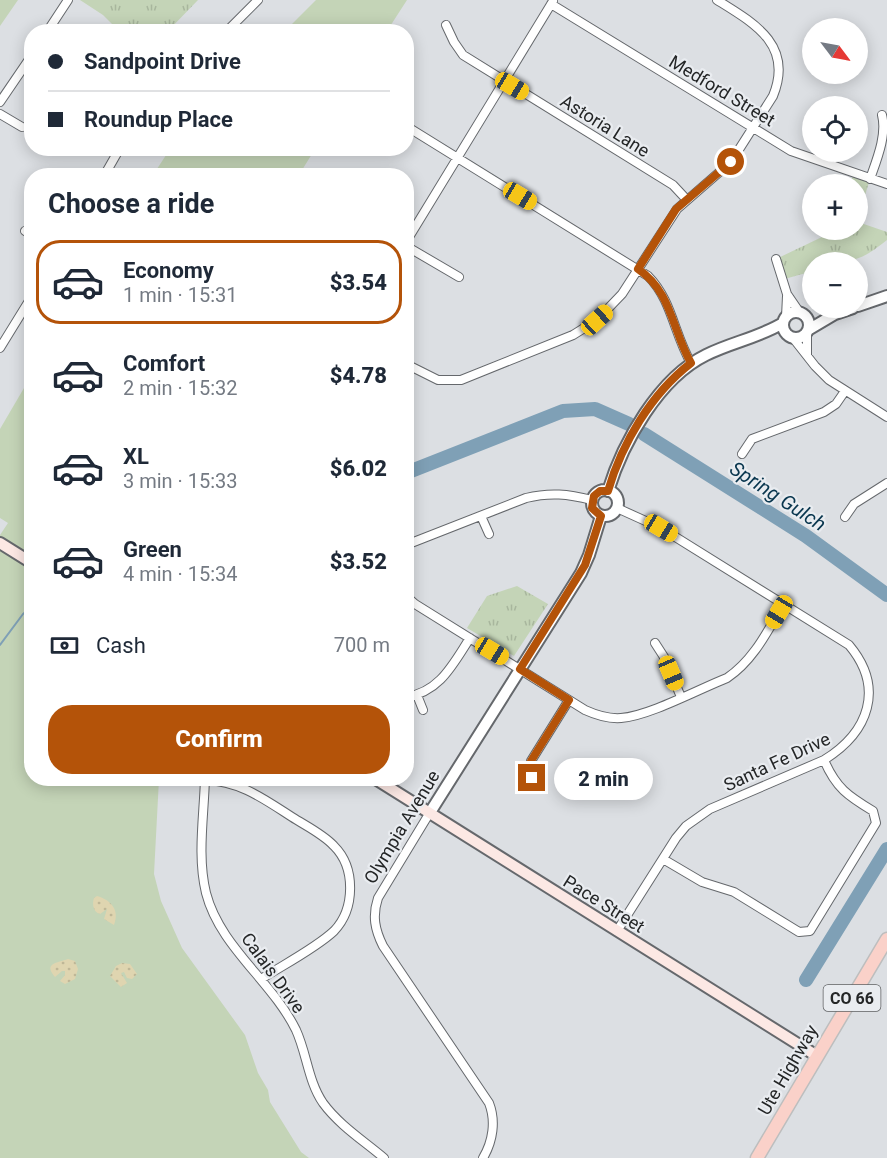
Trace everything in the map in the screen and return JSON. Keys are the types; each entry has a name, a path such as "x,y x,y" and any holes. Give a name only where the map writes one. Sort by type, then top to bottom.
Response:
{"main road":[{"path":"0,543 24,558"},
{"name":"Pace Street","path":"387,786 817,1056"},
{"name":"Ute Highway","path":"757,1158 887,939"}],"street":[{"path":"53,24 68,0"},
{"path":"234,24 258,0"},
{"path":"414,368 438,380 467,378 584,330 610,309 622,294 668,220 731,162 776,87 778,64 775,51 765,34 756,24 717,0"},
{"path":"414,231 551,2"},
{"name":"Medford Street","path":"551,2 791,151 887,184"},
{"name":"Astoria Lane","path":"446,26 463,55 673,185 687,201"},
{"path":"0,102 24,67"},
{"path":"0,114 22,128"},
{"path":"870,179 886,134 882,115"},
{"path":"414,131 638,269 658,286 665,298 682,347 691,363"},
{"path":"414,249 459,277"},
{"path":"776,259 787,294 802,314"},
{"path":"787,294 784,330 821,372 845,391 887,417"},
{"path":"868,303 887,297"},
{"path":"0,348 24,309"},
{"path":"608,491 625,448 656,397 669,381 691,363 711,352 752,339 785,320 792,313 802,314"},
{"path":"805,318 808,322 807,355"},
{"path":"752,339 801,337 829,318"},
{"path":"742,454 752,439 824,412 836,404 845,391"},
{"path":"845,518 854,504 887,483"},
{"path":"600,491 608,491 616,498 617,508 609,516 601,516 594,511 592,500 600,491"},
{"path":"414,542 543,494 561,493 592,500"},
{"name":"Santa Fe Drive","path":"616,931 686,826 700,816 824,760 840,750 858,728 867,711 869,699 869,682 865,667 849,645 661,528 617,508"},
{"path":"481,516 489,534"},
{"name":"Olympia Avenue","path":"483,1158 493,1126 489,1103 383,946 374,922 374,913 378,898 429,813 585,565 601,516"},
{"path":"414,603 569,700 597,715 620,718 641,714 727,678 736,672 751,656 784,603"},
{"path":"414,696 427,691 442,680 470,638"},
{"path":"655,643 664,657 681,697"},
{"path":"417,695 423,710"},
{"path":"532,778 531,761 569,700"},
{"path":"663,859 702,882 734,892 799,932 810,931 876,823 873,811 838,787 824,760"},
{"name":"Calais Drive","path":"205,786 202,869 207,895 226,934 287,1013 297,1032 310,1077 325,1105 332,1114 384,1158"},
{"path":"238,786 249,790 333,845 341,855 350,881 349,900 344,917 337,927 325,938 261,979"}],"green space":[{"path":"0,0 18,0 0,26"},
{"path":"80,0 198,0 175,24 112,24"},
{"path":"316,0 407,0 392,24 292,24"},
{"path":"165,156 311,156 303,168 158,168"},
{"path":"868,225 887,232 887,240 868,254 868,252 802,252 802,274 781,280 776,259 816,240 868,240"},
{"path":"24,388 24,786 159,786 154,874 161,901 182,948 245,1035 258,1073 268,1090 270,1102 301,1152 309,1158 0,1158 0,535 8,523 0,518 0,429"},
{"path":"517,586 548,604 514,656 467,628 487,596"}],"sand":[{"path":"97,896 113,906 116,915 114,925 104,919 107,909 100,914 94,910 93,900"},
{"path":"68,959 75,961 78,969 75,979 65,984 60,981 65,971 55,977 50,969 53,964"},
{"path":"122,963 130,964 137,974 132,979 127,978 124,972 121,973 127,983 121,987 110,976 116,966"}],"waterway":[{"name":"Spring Gulch","path":"414,470 563,411 595,409 629,424"},
{"name":"Spring Gulch","path":"644,434 806,536 887,595"},
{"path":"0,645 24,613"},
{"name":"Spring Gulch","path":"806,980 887,849"}],"route":[{"path":"532,778 531,761 569,700 520,669 581,573 589,555 601,516 592,508 594,496 600,491 608,491 625,448 656,397 669,381 691,363 682,347 665,298 658,286 638,269 676,209 731,162"}]}
